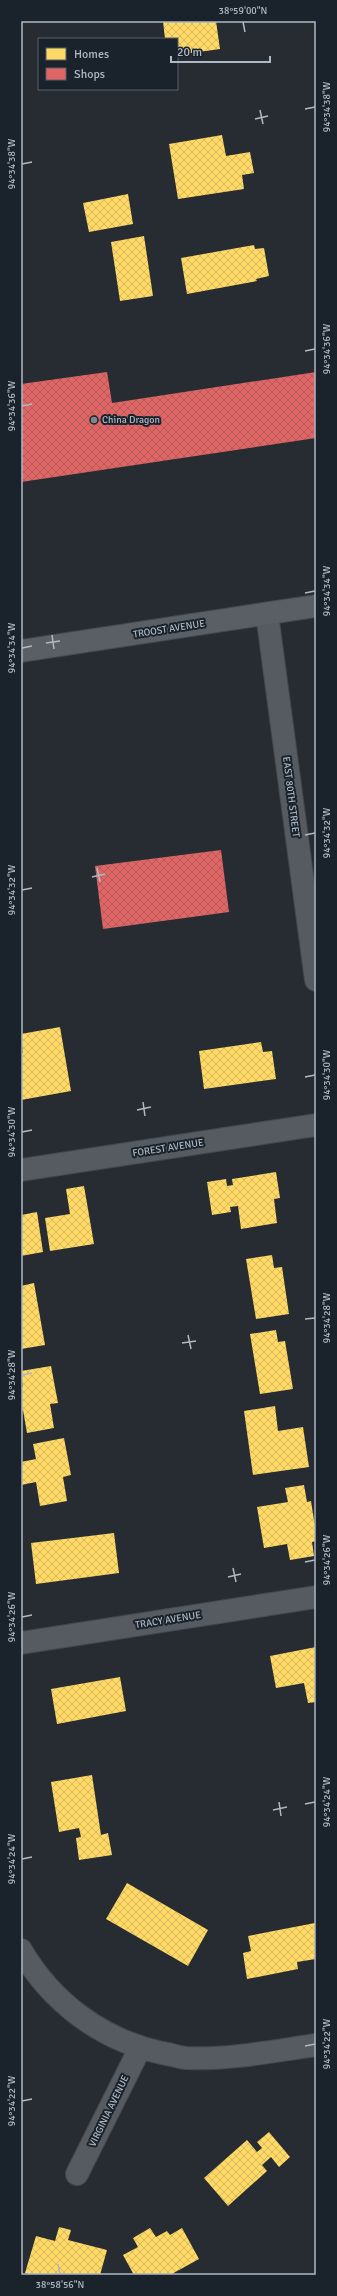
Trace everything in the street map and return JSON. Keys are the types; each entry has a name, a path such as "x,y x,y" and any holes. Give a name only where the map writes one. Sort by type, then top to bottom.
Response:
{"main road":[{"name":"TROOST AVENUE","path":"21,651 316,606"}],"street":[{"name":"EAST 80TH STREET","path":"267,614 316,980"},
{"name":"FOREST AVENUE","path":"21,1170 316,1125"},
{"name":"TRACY AVENUE","path":"21,1643 316,1597"},
{"path":"21,1950 32,1969 62,2002 98,2029 140,2048 184,2058 230,2058 316,2045"},
{"name":"VIRGINIA AVENUE","path":"78,2174 140,2048"}],"building: Homes":[{"path":"163,21 216,21 220,49 178,55 178,38 165,38"},
{"path":"222,135 226,156 250,152 254,173 242,175 244,189 178,199 169,144"},
{"path":"128,194 133,224 89,232 83,203"},
{"path":"144,236 153,296 120,301 111,242"},
{"path":"254,245 255,249 264,248 269,276 256,279 257,281 187,294 181,258"},
{"path":"60,1027 71,1091 21,1100 21,1053 23,1053 21,1034"},
{"path":"261,1042 263,1052 272,1051 276,1079 204,1089 199,1051"},
{"path":"276,1172 280,1198 274,1199 277,1223 241,1229 238,1206 230,1207 231,1212 212,1215 207,1182 226,1179 227,1186 233,1185 232,1179"},
{"path":"84,1186 94,1244 50,1251 45,1218 70,1214 66,1189"},
{"path":"37,1212 43,1252 21,1256 21,1215"},
{"path":"272,1255 274,1268 282,1267 289,1314 256,1319 246,1259"},
{"path":"34,1283 45,1345 21,1349 21,1286"},
{"path":"276,1330 278,1342 285,1341 293,1389 260,1394 250,1334"},
{"path":"51,1366 58,1403 50,1404 54,1428 27,1433 23,1410 21,1410 21,1387 23,1387 21,1371"},
{"path":"275,1406 278,1431 303,1427 309,1467 253,1475 244,1411"},
{"path":"64,1438 71,1475 63,1477 67,1501 40,1506 36,1482 21,1485 21,1462 36,1459 33,1444"},
{"path":"304,1485 307,1502 311,1501 316,1533 316,1541 312,1542 314,1556 290,1560 287,1544 264,1548 257,1507 288,1502 285,1488"},
{"path":"114,1533 119,1573 36,1584 31,1543"},
{"path":"316,1647 316,1702 308,1703 304,1683 276,1688 270,1656"},
{"path":"120,1677 126,1711 57,1724 51,1689"},
{"path":"92,1775 101,1835 108,1833 112,1855 79,1860 76,1838 81,1837 79,1828 59,1832 51,1782"},
{"path":"127,1883 208,1930 188,1966 106,1919"},
{"path":"315,1923 316,1959 297,1962 298,1969 247,1979 243,1953 251,1951 248,1936"},
{"path":"269,2132 290,2157 279,2167 271,2157 262,2165 267,2171 228,2206 204,2178 247,2140 257,2152 262,2148 257,2142"},
{"path":"59,2227 71,2230 68,2240 107,2250 100,2275 33,2275 25,2273 36,2236 55,2241"},
{"path":"150,2228 156,2237 167,2231 170,2235 182,2228 199,2259 170,2275 134,2275 123,2255 138,2247 133,2238"}],"building: Shops":[{"path":"107,372 112,403 316,372 316,438 21,482 21,384"},
{"path":"221,850 229,912 103,929 95,866"}],"place":[{"name":"China Dragon","path":"94,420"}]}
